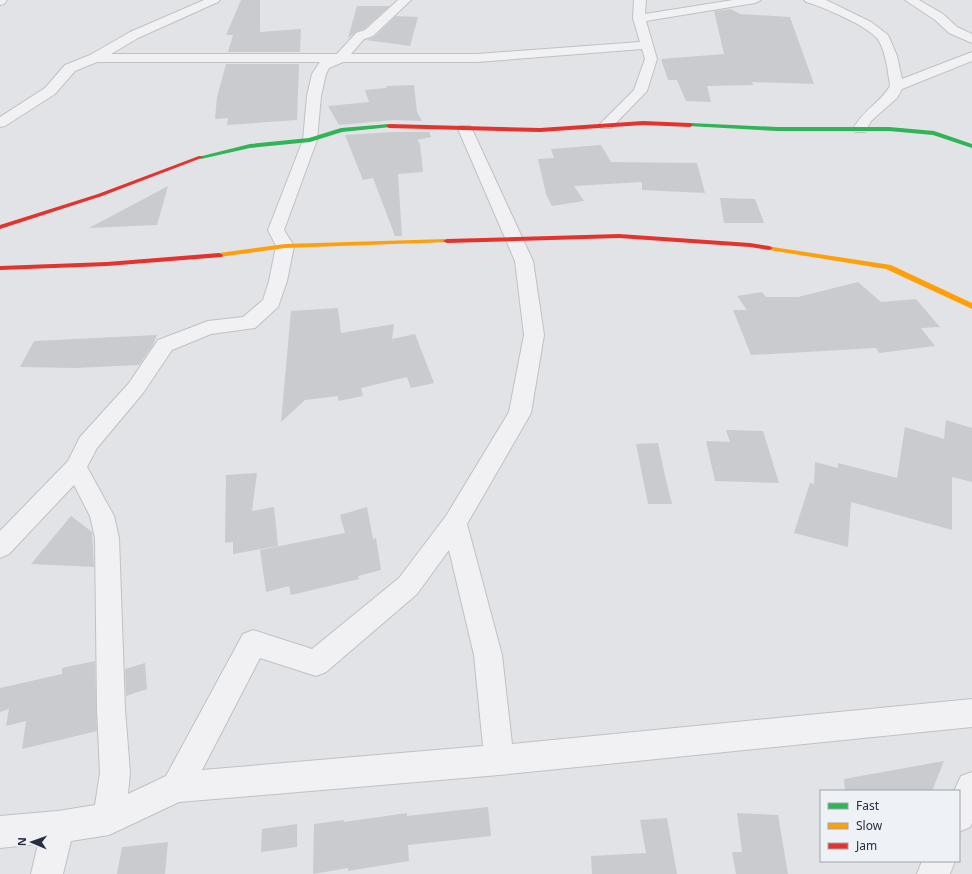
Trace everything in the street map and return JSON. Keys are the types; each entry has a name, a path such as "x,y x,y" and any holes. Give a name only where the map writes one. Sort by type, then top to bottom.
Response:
{"street":[{"path":"0,123 50,91 70,68 95,58 134,36 214,0"},
{"path":"0,547 76,467 88,443 136,388 165,345 208,328 248,323 271,303 278,281 285,246 276,230 310,140 314,96 319,74 324,65 341,58 360,36 369,34 405,0"},
{"path":"606,125 640,91 651,58 639,18 640,0"},
{"path":"639,18 755,0"},
{"path":"810,0 819,0 867,25 884,38 891,56 897,86"},
{"path":"911,0 939,17 953,30 972,39"},
{"path":"95,58 477,58 647,45"},
{"path":"860,129 865,119 892,95 897,86 972,56"},
{"path":"0,227 100,195 185,162 218,152 250,146 310,140 341,130 401,126 540,130 643,123 770,129 889,128 934,133 972,146"},
{"path":"177,787 253,643 316,663 408,586 455,524 520,413 534,335 524,261 465,129"},
{"path":"0,268 78,266 244,252 285,246 619,236 750,245 888,267 972,306"},
{"path":"76,467 102,516 107,538 111,709 115,773 109,819"},
{"path":"455,524 488,655 499,760"},
{"path":"0,832 58,827 109,819 177,787 499,760 972,713"},
{"path":"960,814 972,787"},
{"path":"47,874 58,827"},
{"path":"933,874 939,862"}],"building":[{"path":"241,0 260,0 260,32 301,29 300,52 228,52 233,35 226,35"},
{"path":"357,6 390,6 364,29 356,32 348,38"},
{"path":"731,9 740,14 790,17 814,84 751,82 754,85 707,86 711,102 686,101 677,80 668,80 661,59 724,54 714,11"},
{"path":"396,16 418,17 410,46 366,40 374,37"},
{"path":"226,64 299,64 297,120 227,125 228,118 215,119 217,97"},
{"path":"414,85 417,112 422,121 394,120 339,125 328,106 369,102 365,90 386,88 387,86"},
{"path":"394,132 429,132 431,137 417,140 420,144 423,172 398,174 402,236 395,236 373,178 363,180 345,135"},
{"path":"601,145 611,162 697,163 705,193 642,190 642,182 574,186 584,201 552,206 546,194 538,159 554,158 551,149"},
{"path":"168,186 157,225 89,228"},
{"path":"720,198 755,199 764,223 724,223"},
{"path":"858,282 881,302 916,299 940,327 921,328 935,346 879,353 876,348 751,355 733,310 747,310 737,296 762,292 766,297 798,297"},
{"path":"338,308 341,333 394,324 392,339 415,334 434,383 411,388 407,377 361,388 363,396 338,401 338,396 305,400 281,422 291,311"},
{"path":"157,335 153,345 139,365 75,368 20,367 34,341"},
{"path":"946,420 972,428 972,482 952,477 952,530 851,502 848,547 794,533 810,483 814,484 815,462 838,468 838,463 897,478 905,427 944,439"},
{"path":"726,430 763,431 779,483 715,481 706,441 730,442"},
{"path":"658,443 672,504 648,504 636,444"},
{"path":"257,473 252,511 274,507 278,546 233,554 233,542 225,543 226,475"},
{"path":"367,507 373,539 376,538 381,570 358,576 359,579 291,595 289,586 266,592 260,550 345,533 340,515"},
{"path":"71,516 92,532 94,567 31,564"},
{"path":"95,661 97,731 22,749 26,721 6,726 9,709 0,712 0,688 62,674 62,668"},
{"path":"145,663 147,689 126,696 125,669"},
{"path":"944,761 932,790 845,790 844,779"},
{"path":"488,807 491,836 408,845 409,861 348,871 348,868 313,874 314,824 344,820 344,822 407,813 407,816"},
{"path":"737,813 778,815 788,874 736,874 732,852 742,852"},
{"path":"667,818 677,874 592,874 591,856 646,853 640,820"},
{"path":"297,824 297,847 261,852 262,829"},
{"path":"168,842 165,874 117,874 122,847"}],"traffic: fast":[{"path":"690,125 777,129 889,129 934,133 972,146"},
{"path":"201,157 250,146 310,140 341,130 389,126"}],"traffic: slow":[{"path":"219,255 285,246 447,241"},
{"path":"769,248 888,267 972,306"}],"traffic: jam":[{"path":"389,126 540,130 643,123 690,125"},
{"path":"0,227 100,195 201,157"},
{"path":"447,241 619,236 750,245 769,248"},
{"path":"0,268 107,264 219,255"}]}
